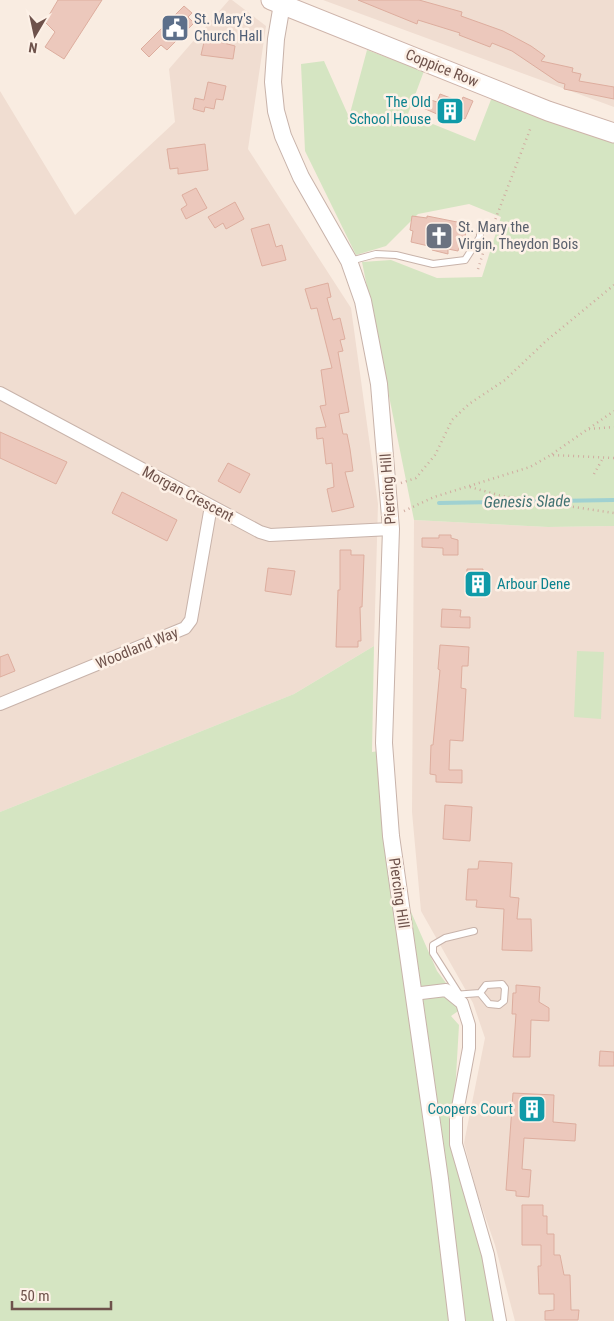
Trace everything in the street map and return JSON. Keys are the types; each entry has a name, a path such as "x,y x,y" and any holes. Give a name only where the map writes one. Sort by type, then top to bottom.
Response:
{"main road":[{"name":"Coppice Row","path":"279,2 548,111 614,133"}],"street":[{"name":"Piercing Hill","path":"279,2 273,82 278,120 301,177 349,261 363,301 379,384 396,509 391,530 384,743 390,836 458,1321"},
{"name":"Morgan Crescent","path":"0,392 270,536 391,530"},
{"name":"Woodland Way","path":"0,704 185,628 191,620 212,506"},
{"path":"413,994 446,990 455,994 462,1003 469,1025 469,1048 456,1118 456,1144 488,1255 500,1321"}],"lane":[{"path":"349,261 376,254 396,255 434,264 465,260 480,237 480,226"},
{"path":"474,931 445,938 433,945 432,953 455,994 480,992"}],"path":[{"path":"478,269 531,127"},
{"path":"394,486 416,478 435,456 452,420 469,404 505,380 546,341 614,285"},
{"path":"396,509 406,511 434,497 530,467 614,411"},
{"path":"588,429 614,427"},
{"path":"550,455 614,458"},
{"path":"594,474 603,458"},
{"path":"469,487 502,496 614,513"},
{"path":"396,509 406,511"}],"shaded area":[{"path":"229,0 232,0 266,26 248,149 351,308 378,504 374,646 294,694 0,812 0,91 75,215 175,122 169,69"},
{"path":"323,0 614,0 614,107"},
{"path":"414,520 548,527 614,526 614,1321 515,1321 495,1245 477,1193 464,1143 485,1038 473,1003 421,911 412,812"}],"green space":[{"path":"367,50 424,71 408,114 475,141 492,97 614,139 614,526 548,527 414,520 362,262 391,260 437,278 482,277 501,217 469,204 418,214 386,246 356,255 305,151 301,64 324,61 349,117"},
{"path":"374,646 372,752 379,751 408,905 437,971 464,1007 451,1016 459,1025 452,1145 483,1253 497,1321 0,1321 0,812 294,694"},
{"path":"577,651 604,652 601,719 574,717"}],"building":[{"path":"58,0 102,0 64,59 45,47 55,32 45,22"},
{"path":"358,0 419,0 462,12 461,16 503,31 531,46 545,56 541,61 573,68 572,72 581,74 579,81 614,87 614,99 564,89 565,84 558,82 512,51 492,43 490,47 459,35 460,33 418,20 417,24"},
{"name":"St. Mary's Church Hall","path":"184,6 192,13 188,17 194,23 167,50 161,45 149,57 141,49"},
{"path":"205,38 235,46 233,59 201,55"},
{"path":"208,82 226,86 223,100 216,99 214,109 205,107 204,112 193,109 195,98 204,100"},
{"name":"The Old School House","path":"440,94 461,102 463,97 473,101 465,119 458,116 455,122 421,107 425,98 437,102"},
{"path":"205,144 208,170 178,174 178,168 170,169 167,149"},
{"path":"196,188 207,208 186,219 181,209 187,205 182,195"},
{"path":"235,202 244,219 226,229 223,223 215,228 208,217"},
{"name":"St. Mary the Virgin, Theydon Bois","path":"412,216 427,218 427,216 467,224 464,243 460,242 458,251 448,249 448,254 432,250 433,247 411,242 413,231 410,230"},
{"path":"269,224 276,247 282,245 286,260 262,266 251,229"},
{"path":"328,283 331,297 327,298 333,320 340,318 345,339 340,340 343,351 338,352 349,412 339,414 343,434 347,434 350,449 353,471 345,472 354,507 332,512 327,489 334,487 332,463 326,464 323,438 317,439 316,428 326,427 320,406 326,405 321,370 332,368 317,308 311,309 305,289"},
{"path":"0,432 67,462 56,484 0,458"},
{"path":"228,463 250,474 240,493 218,481"},
{"path":"122,492 177,520 167,541 112,513"},
{"path":"439,535 451,535 451,538 458,540 458,555 443,555 443,548 422,547 422,538 439,538"},
{"path":"340,550 351,550 351,555 364,555 362,607 360,607 361,641 358,641 358,647 336,647 338,590 340,590"},
{"path":"268,568 295,571 291,595 265,591"},
{"name":"Arbour Dene","path":"467,569 483,569 482,579 489,579 489,590 466,591"},
{"path":"442,609 461,610 460,617 470,617 470,628 441,627"},
{"path":"440,645 469,647 468,666 462,666 461,688 466,689 463,741 450,740 449,770 462,770 462,783 436,782 436,775 430,774 431,745 433,745 440,670 438,669"},
{"path":"8,654 15,671 0,677 0,657"},
{"path":"445,805 472,807 470,841 443,839"},
{"path":"479,861 512,863 510,897 519,898 517,919 531,919 532,951 502,950 504,909 476,907 477,900 466,900 468,869 478,869"},
{"path":"516,985 540,987 539,1002 549,1008 549,1021 531,1020 530,1057 513,1057 516,1014 512,1014 513,993 516,993"},
{"path":"600,1051 614,1052 614,1066 599,1066"},
{"name":"Coopers Court","path":"513,1093 554,1095 553,1122 576,1124 575,1141 524,1138 522,1169 531,1170 529,1197 516,1196 516,1191 506,1190"},
{"path":"522,1205 543,1205 543,1216 547,1216 547,1234 554,1234 554,1255 560,1255 564,1275 570,1275 571,1310 579,1310 578,1320 545,1320 545,1311 554,1310 554,1294 539,1294 538,1266 541,1266 541,1245 522,1245"}],"waterway":[{"name":"Genesis Slade","path":"439,503 614,500"}],"place":[{"name":"St. Mary's Church Hall","path":"175,28"},
{"name":"The Old School House","path":"450,111"},
{"name":"St. Mary the Virgin, Theydon Bois","path":"439,236"},
{"name":"Arbour Dene","path":"478,584"},
{"name":"Coopers Court","path":"532,1109"}]}
